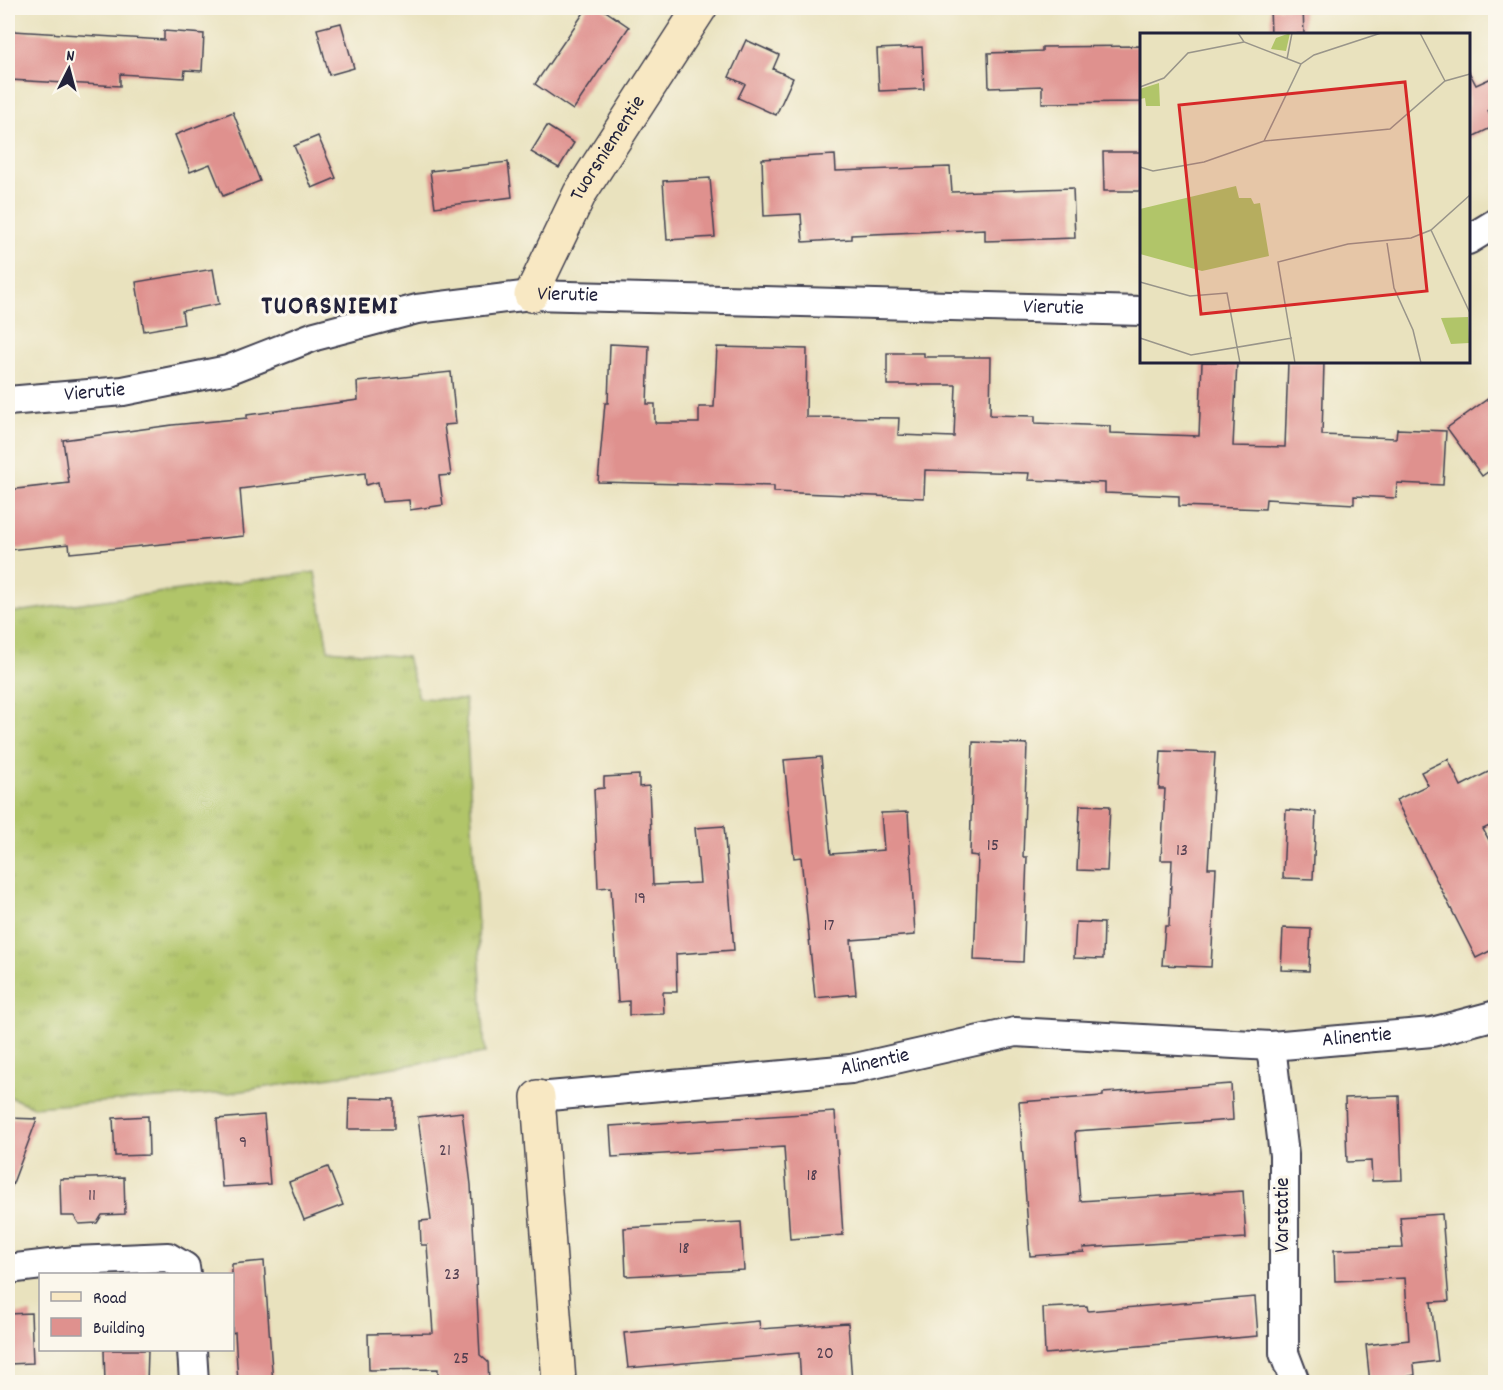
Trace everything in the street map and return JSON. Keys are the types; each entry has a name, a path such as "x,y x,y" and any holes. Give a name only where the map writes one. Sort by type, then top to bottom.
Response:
{"street":[{"name":"Tuorsniementie","path":"531,294 580,193 700,8"},
{"path":"1470,239 1496,223"},
{"name":"Vierutie","path":"8,401 135,389 228,370 315,336 417,309 531,294 1140,311"},
{"name":"Alinentie","path":"559,1383 538,1097 851,1069 1015,1032 1271,1046 1432,1032 1496,1015"},
{"name":"Varstatie","path":"1271,1046 1284,1155 1284,1353 1295,1383"},
{"path":"8,1269 75,1261 168,1257 185,1267 186,1273"},
{"path":"192,1351 194,1383"}],"green space":[{"path":"315,572 328,650 407,657 419,698 465,700 485,1053 229,1093 33,1107 8,1096 8,613"}],"building":[{"path":"587,8 601,8 629,27 573,110 535,84"},
{"path":"1270,8 1303,8 1304,33 1271,33"},
{"path":"341,23 354,68 329,75 317,29"},
{"path":"13,31 164,40 164,31 204,34 202,71 185,70 184,78 120,74 120,86 10,80"},
{"path":"746,40 779,55 773,69 793,78 776,115 738,98 745,84 729,77"},
{"path":"1140,46 1140,102 1042,103 1042,86 989,88 988,53 1042,51 1042,47"},
{"path":"922,47 924,89 879,91 877,49"},
{"path":"1470,74 1476,85 1496,76 1496,106 1488,110 1495,126 1470,138"},
{"path":"233,112 260,181 223,196 210,164 190,172 175,135"},
{"path":"547,126 574,143 559,168 531,152"},
{"path":"318,136 336,178 312,188 294,146"},
{"path":"1103,152 1140,152 1140,191 1104,191"},
{"path":"835,155 836,171 950,167 952,192 1073,188 1075,238 985,241 985,229 851,235 851,239 803,242 801,214 764,216 762,159"},
{"path":"508,162 512,197 435,207 430,171"},
{"path":"710,178 715,237 667,240 663,181"},
{"path":"213,269 219,304 182,311 184,324 144,331 136,282"},
{"path":"610,344 649,346 647,404 655,404 655,423 699,423 699,407 714,407 717,347 807,349 806,417 899,418 898,435 954,437 956,385 887,385 887,353 924,353 924,357 991,357 990,415 1035,416 1035,423 1110,426 1110,433 1199,436 1202,363 1237,363 1233,446 1285,447 1288,363 1324,363 1322,435 1396,438 1397,429 1446,431 1443,485 1397,483 1396,498 1354,496 1354,504 1266,499 1265,509 1179,506 1179,496 1105,493 1105,483 1028,480 1029,473 925,470 924,498 774,492 774,486 598,482 605,403 608,403"},
{"path":"451,372 456,424 444,425 451,475 439,476 443,505 410,510 409,500 382,502 378,482 366,485 365,473 240,489 244,536 70,553 69,544 8,550 8,490 69,483 63,440 172,425 247,418 247,415 358,400 357,382"},
{"path":"1496,393 1496,466 1482,476 1447,428"},
{"path":"973,742 1027,744 1023,857 1027,857 1023,962 974,960 978,856 970,855"},
{"path":"1161,751 1215,753 1208,868 1216,868 1211,967 1162,965 1165,926 1169,926 1172,860 1161,860 1165,789 1159,789"},
{"path":"821,757 831,854 884,850 881,813 908,812 915,935 851,940 856,994 815,998 801,857 794,858 784,760"},
{"path":"1448,759 1461,786 1496,768 1496,823 1483,829 1496,853 1496,948 1476,958 1396,800 1428,785 1421,772"},
{"path":"639,775 639,787 649,786 653,885 700,883 695,828 724,826 734,950 676,954 677,992 663,992 664,1014 629,1015 629,1001 618,1002 611,887 598,888 594,789 604,788 604,777"},
{"path":"1080,805 1110,806 1107,871 1077,870"},
{"path":"1286,810 1316,812 1313,879 1283,878"},
{"path":"1076,922 1104,923 1103,959 1074,958"},
{"path":"1283,928 1311,929 1309,971 1281,970"},
{"path":"1231,1084 1233,1120 1075,1131 1080,1201 1243,1191 1246,1238 1083,1248 1084,1252 1030,1256 1019,1102 1103,1096 1103,1093"},
{"path":"1399,1096 1402,1180 1372,1181 1371,1161 1347,1162 1345,1098"},
{"path":"349,1098 394,1099 394,1129 348,1129"},
{"path":"462,1112 471,1185 480,1355 488,1362 489,1383 438,1383 438,1369 369,1370 368,1334 433,1333 427,1245 421,1245 420,1221 431,1220 418,1117"},
{"path":"835,1112 843,1235 790,1239 784,1147 612,1157 610,1126"},
{"path":"264,1115 270,1184 222,1187 217,1119"},
{"path":"148,1116 149,1155 115,1156 113,1118"},
{"path":"8,1118 37,1119 10,1191 8,1191"},
{"path":"328,1167 343,1205 304,1220 289,1182"},
{"path":"124,1177 125,1214 102,1215 97,1223 79,1224 74,1216 61,1216 60,1179"},
{"path":"1442,1214 1449,1301 1431,1302 1438,1361 1414,1364 1415,1375 1409,1376 1410,1383 1370,1383 1366,1345 1409,1340 1405,1278 1335,1281 1334,1250 1403,1248 1400,1217"},
{"path":"741,1222 744,1270 626,1276 624,1228"},
{"path":"264,1261 273,1383 238,1383 232,1264"},
{"path":"1255,1297 1258,1336 1045,1354 1043,1308 1087,1306 1088,1311"},
{"path":"31,1313 33,1363 8,1364 8,1314"},
{"path":"759,1321 760,1329 848,1323 852,1383 801,1383 799,1353 628,1368 624,1333"},
{"path":"104,1351 148,1351 147,1383 105,1383"}],"district":[{"name":"TUORSNIEMI","path":"330,307"}]}
